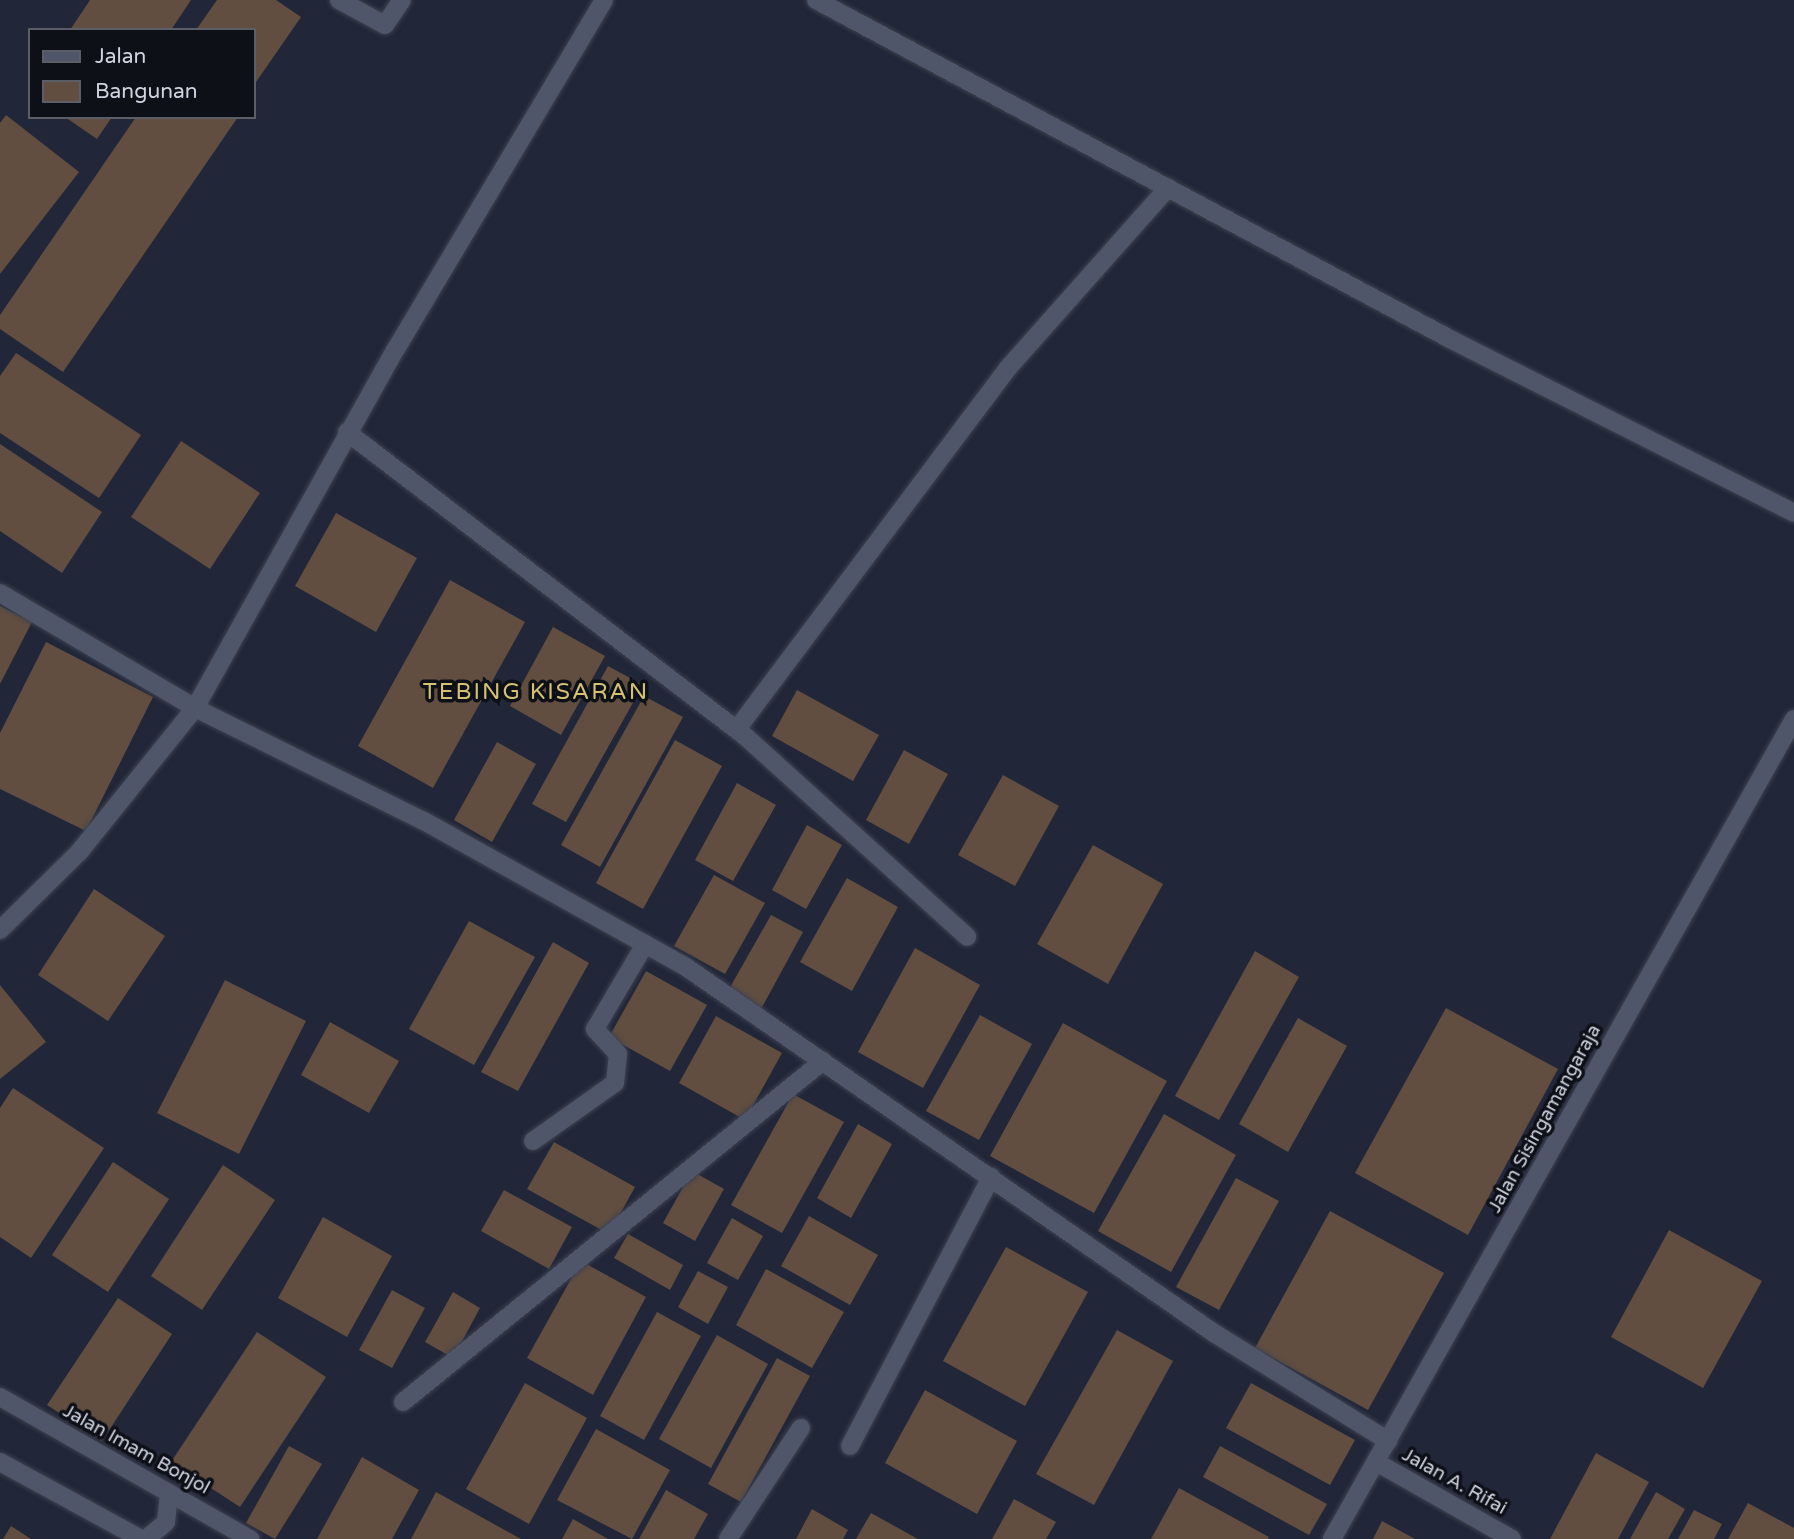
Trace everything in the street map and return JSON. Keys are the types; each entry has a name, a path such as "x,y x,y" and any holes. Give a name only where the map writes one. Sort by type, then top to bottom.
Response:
{"street":[{"path":"339,0 385,25 402,0"},
{"path":"0,930 80,851 195,708 347,432 604,0"},
{"path":"816,0 1168,188 1794,513"},
{"path":"737,729 1008,368 1168,188"},
{"path":"347,432 737,729 967,937"},
{"path":"0,593 195,708 424,821 645,944 823,1061 1214,1333 1388,1441"},
{"name":"Jalan Sisingamangaraja","path":"1332,1539 1794,719"},
{"path":"533,1141 620,1074 618,1054 595,1029 645,944"},
{"path":"403,1402 823,1061"},
{"path":"850,1446 991,1177"},
{"name":"Jalan Imam Bonjol","path":"0,1397 250,1539"},
{"path":"728,1539 801,1428"},
{"path":"0,1462 141,1539"},
{"name":"Jalan A. Rifai","path":"1376,1462 1512,1539"},
{"path":"146,1539 166,1522 169,1493"}],"building":[{"path":"90,0 191,0 172,28 71,28"},
{"path":"217,0 276,0 301,17 256,82 256,28 197,28"},
{"path":"6,115 79,172 0,274 0,123"},
{"path":"68,119 111,119 97,139"},
{"path":"135,119 237,119 63,372 0,329 0,315"},
{"path":"16,353 141,435 99,498 0,433 0,376"},
{"path":"181,441 260,493 210,569 131,517"},
{"path":"0,444 102,512 62,573 0,531"},
{"path":"336,513 417,558 376,632 295,586"},
{"path":"450,580 525,622 433,788 358,746"},
{"path":"0,606 32,622 0,684"},
{"path":"553,627 605,656 561,735 510,706"},
{"path":"46,642 153,697 86,831 0,789 0,733"},
{"path":"608,666 643,685 566,822 532,804"},
{"path":"797,690 879,735 853,781 772,736"},
{"path":"644,696 683,717 600,867 561,845"},
{"path":"675,740 722,766 643,909 596,883"},
{"path":"497,742 536,764 492,842 454,820"},
{"path":"904,750 948,774 909,844 866,820"},
{"path":"1003,775 1059,806 1015,886 958,855"},
{"path":"737,783 776,805 733,881 695,860"},
{"path":"807,825 842,845 806,909 772,890"},
{"path":"1093,845 1163,884 1108,984 1037,944"},
{"path":"714,875 765,903 725,974 674,946"},
{"path":"847,878 898,907 852,991 800,962"},
{"path":"94,889 165,936 108,1021 38,975"},
{"path":"771,915 803,932 761,1009 728,991"},
{"path":"469,921 535,957 474,1065 409,1029"},
{"path":"553,942 589,963 518,1091 481,1072"},
{"path":"915,948 980,985 923,1088 858,1052"},
{"path":"1255,951 1299,977 1219,1120 1175,1096"},
{"path":"646,971 707,1005 670,1071 609,1037"},
{"path":"225,980 306,1021 239,1154 157,1113"},
{"path":"0,985 46,1042 0,1079"},
{"path":"1446,1008 1558,1069 1468,1235 1355,1173"},
{"path":"980,1015 1032,1044 979,1140 926,1111"},
{"path":"716,1016 782,1053 745,1120 679,1083"},
{"path":"1298,1018 1347,1046 1288,1152 1239,1124"},
{"path":"330,1022 399,1061 369,1113 301,1075"},
{"path":"1063,1023 1167,1081 1094,1213 990,1156"},
{"path":"13,1088 104,1148 31,1258 0,1237 0,1108"},
{"path":"793,1094 844,1122 782,1233 731,1205"},
{"path":"1164,1114 1236,1155 1171,1272 1098,1231"},
{"path":"858,1124 892,1144 851,1218 817,1198"},
{"path":"554,1142 635,1187 609,1234 527,1189"},
{"path":"113,1162 169,1199 108,1292 52,1255"},
{"path":"223,1165 275,1200 202,1310 151,1276"},
{"path":"692,1171 724,1189 695,1241 663,1223"},
{"path":"1236,1178 1279,1201 1219,1310 1176,1287"},
{"path":"504,1190 572,1227 549,1269 481,1231"},
{"path":"1330,1211 1444,1273 1368,1410 1255,1348"},
{"path":"809,1216 878,1255 850,1305 781,1266"},
{"path":"323,1217 392,1256 347,1337 278,1298"},
{"path":"732,1218 763,1236 738,1280 707,1263"},
{"path":"1669,1230 1762,1281 1703,1388 1611,1337"},
{"path":"628,1234 683,1265 670,1290 614,1258"},
{"path":"1006,1247 1088,1292 1025,1406 943,1361"},
{"path":"581,1261 646,1297 593,1395 527,1358"},
{"path":"766,1269 844,1312 812,1368 736,1325"},
{"path":"698,1271 728,1287 708,1324 678,1307"},
{"path":"392,1290 425,1308 392,1368 359,1350"},
{"path":"453,1292 480,1308 453,1358 425,1342"},
{"path":"118,1298 172,1334 102,1441 47,1405"},
{"path":"657,1312 701,1336 644,1440 600,1416"},
{"path":"1117,1330 1173,1361 1094,1505 1036,1474"},
{"path":"257,1332 326,1377 240,1507 171,1462"},
{"path":"717,1335 768,1364 711,1468 659,1439"},
{"path":"777,1358 810,1376 741,1502 708,1484"},
{"path":"525,1383 587,1418 529,1524 466,1489"},
{"path":"1251,1383 1355,1440 1330,1485 1226,1428"},
{"path":"925,1390 1017,1441 977,1514 885,1463"},
{"path":"596,1429 670,1470 632,1539 557,1500"},
{"path":"289,1446 322,1464 275,1539 246,1523"},
{"path":"1220,1446 1327,1504 1309,1535 1203,1477"},
{"path":"1596,1453 1649,1482 1618,1539 1550,1539"},
{"path":"362,1457 419,1490 392,1539 317,1539"},
{"path":"1179,1488 1269,1537 1268,1539 1151,1539"},
{"path":"666,1490 708,1514 694,1539 639,1539"},
{"path":"436,1492 521,1539 411,1539"},
{"path":"1656,1492 1685,1509 1668,1539 1630,1539"},
{"path":"1014,1499 1056,1522 1046,1539 992,1539"},
{"path":"1748,1503 1794,1528 1794,1539 1728,1539"},
{"path":"812,1509 848,1530 843,1539 796,1539"},
{"path":"1694,1510 1722,1524 1714,1539 1678,1539"},
{"path":"871,1513 918,1539 856,1539"},
{"path":"573,1519 608,1539 562,1539"},
{"path":"1382,1521 1415,1539 1373,1539"},
{"path":"11,1526 31,1539 3,1539"}],"district":[{"name":"TEBING KISARAN","path":"536,692"}]}
